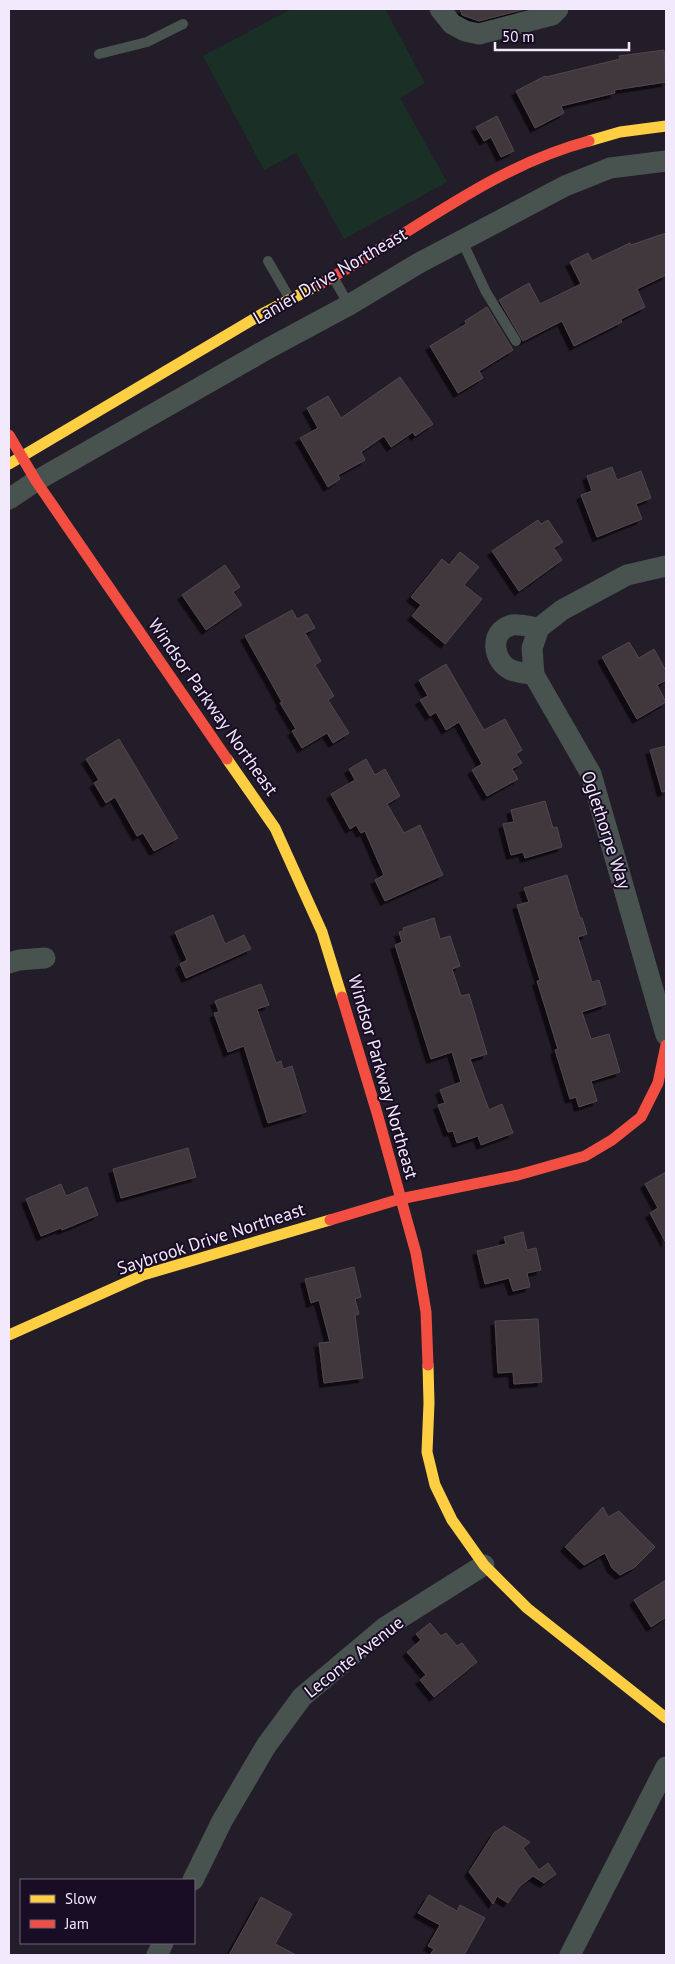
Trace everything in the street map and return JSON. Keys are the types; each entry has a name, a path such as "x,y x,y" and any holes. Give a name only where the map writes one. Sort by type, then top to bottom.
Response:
{"street":[{"path":"440,9 452,24 466,31 479,34 552,15 558,9"},
{"name":"Lanier Drive Northeast","path":"9,464 256,317 333,277 508,172 583,141 652,127 666,126"},
{"name":"Lanier Drive Northeast","path":"9,498 419,263 565,186 610,168 666,161"},
{"name":"Windsor Parkway Northeast","path":"9,435 36,481 224,752 274,828 322,932 416,1252 426,1312 429,1403 427,1452 436,1485 452,1520 484,1566 528,1608 666,1718"},
{"path":"534,675 511,670 500,662 496,653 496,641 501,631 512,625 539,628 562,610 627,575 666,566"},
{"name":"Oglethorpe Way","path":"539,628 532,648 534,675 590,774 666,1035"},
{"path":"9,963 19,960 45,958"},
{"path":"400,1198 518,1175 585,1156 612,1140 640,1117 658,1084 666,1045"},
{"name":"Saybrook Drive Northeast","path":"9,1336 143,1275 400,1198"},
{"name":"Leconte Avenue","path":"193,1879 222,1821 266,1746 302,1697 384,1628 484,1566"},
{"path":"570,1955 666,1767"}],"lane":[{"path":"100,54 147,42 184,24"},
{"path":"462,241 486,292 516,341"},
{"path":"268,261 290,299"},
{"path":"333,277 348,305"}],"green space":[{"path":"291,9 385,9 425,83 400,98 447,182 344,239 296,153 264,170 203,56"}],"building":[{"path":"460,9 525,9 479,21 462,15"},
{"path":"664,50 666,82 614,90 615,93 561,106 564,113 535,128 516,91 545,76 620,59 619,56"},
{"path":"497,116 514,151 501,157 491,137 484,141 476,127"},
{"path":"666,233 666,275 637,289 645,307 621,319 622,322 574,346 562,321 523,341 499,300 529,283 540,304 581,284 570,262 588,253 592,261 630,243 631,245"},
{"path":"487,307 513,350 479,371 483,378 458,393 430,346 466,324 465,321"},
{"path":"400,377 433,424 415,436 413,432 391,447 384,436 361,452 365,460 338,475 340,479 328,487 300,438 318,428 307,408 328,396 341,418"},
{"path":"612,467 617,480 641,471 651,498 636,504 642,519 597,537 581,495 592,491 587,476"},
{"path":"538,520 541,524 548,520 563,542 554,548 562,560 519,591 492,551"},
{"path":"460,552 479,567 464,585 482,599 445,644 412,616 421,605 411,597 442,559 449,565"},
{"path":"225,565 240,587 233,592 242,605 206,630 182,595"},
{"path":"292,610 297,619 307,614 315,628 305,633 321,661 315,665 334,696 328,700 349,733 333,743 327,733 302,748 292,731 296,729 280,703 282,702 245,636"},
{"path":"629,642 639,658 654,649 666,671 666,680 657,685 666,702 637,719 602,657"},
{"path":"446,664 484,730 505,719 522,750 516,754 522,763 512,769 518,779 487,796 472,770 482,764 459,722 446,730 436,712 430,716 420,700 428,696 419,680"},
{"path":"119,739 178,838 154,851 143,833 137,836 115,797 106,803 94,783 99,780 86,759"},
{"path":"666,746 666,791 662,792 650,750"},
{"path":"366,759 375,775 385,769 400,796 387,804 404,833 420,825 443,875 385,901 375,880 384,875 365,831 361,833 356,825 350,829 331,794 355,780 349,769"},
{"path":"545,801 553,828 557,827 562,847 525,858 523,852 511,855 503,824 514,822 511,810"},
{"path":"567,875 587,934 578,937 592,982 599,980 606,1004 582,1012 591,1039 609,1034 620,1072 591,1081 597,1101 579,1107 576,1097 570,1099 555,1050 558,1049 537,981 540,980 517,905 529,902 524,888"},
{"path":"213,915 225,944 244,935 251,949 186,978 180,964 187,960 175,932"},
{"path":"434,918 440,939 450,936 460,966 452,969 461,996 469,994 487,1054 470,1059 489,1110 502,1104 513,1133 481,1145 478,1136 457,1143 453,1131 448,1132 438,1105 445,1103 440,1090 461,1082 452,1052 431,1059 395,945 402,942 399,932 404,931 403,928"},
{"path":"261,984 269,1005 257,1009 276,1063 281,1061 283,1069 292,1066 306,1112 268,1123 244,1046 228,1052 214,1013 219,1012 215,1001"},
{"path":"188,1148 196,1177 121,1198 113,1169"},
{"path":"666,1172 666,1243 650,1213 658,1208 645,1184"},
{"path":"61,1184 66,1196 87,1187 98,1215 62,1230 61,1228 41,1236 26,1199"},
{"path":"523,1232 527,1250 536,1248 541,1270 527,1273 530,1287 513,1291 509,1278 485,1284 477,1251 506,1244 504,1237"},
{"path":"354,1267 361,1297 355,1299 359,1314 355,1315 363,1378 324,1383 319,1343 330,1342 319,1300 311,1303 305,1279"},
{"path":"538,1319 542,1382 514,1384 513,1372 498,1373 495,1321"},
{"path":"603,1507 608,1517 619,1511 655,1547 635,1567 620,1575 612,1568 605,1553 584,1565 565,1547"},
{"path":"666,1580 666,1617 651,1627 634,1600"},
{"path":"430,1623 441,1636 446,1633 457,1646 462,1643 477,1662 434,1697 420,1680 426,1675 407,1652 421,1640 416,1634"},
{"path":"504,1826 530,1842 523,1848 539,1870 548,1863 556,1874 544,1883 533,1876 519,1887 508,1903 497,1896 493,1904 469,1872 494,1833"},
{"path":"429,1895 457,1911 460,1905 485,1918 464,1955 430,1955 434,1949 428,1946 440,1925 418,1913"},
{"path":"261,1897 292,1914 275,1944 296,1955 229,1955"}],"traffic: slow":[{"path":"589,141 620,132 666,126"},
{"path":"9,464 262,314 320,284"},
{"path":"227,759 275,828 322,932 342,997"},
{"path":"9,1335 143,1275 330,1220"},
{"path":"428,1365 427,1452 435,1485 452,1520 484,1565 527,1608 666,1718"}],"traffic: jam":[{"path":"320,284 484,185 553,153 589,141"},
{"path":"9,435 36,481 227,759"},
{"path":"342,997 416,1253 426,1312 428,1365"},
{"path":"330,1220 400,1199 518,1175 585,1156 612,1140 641,1117 658,1083 666,1045"}]}
